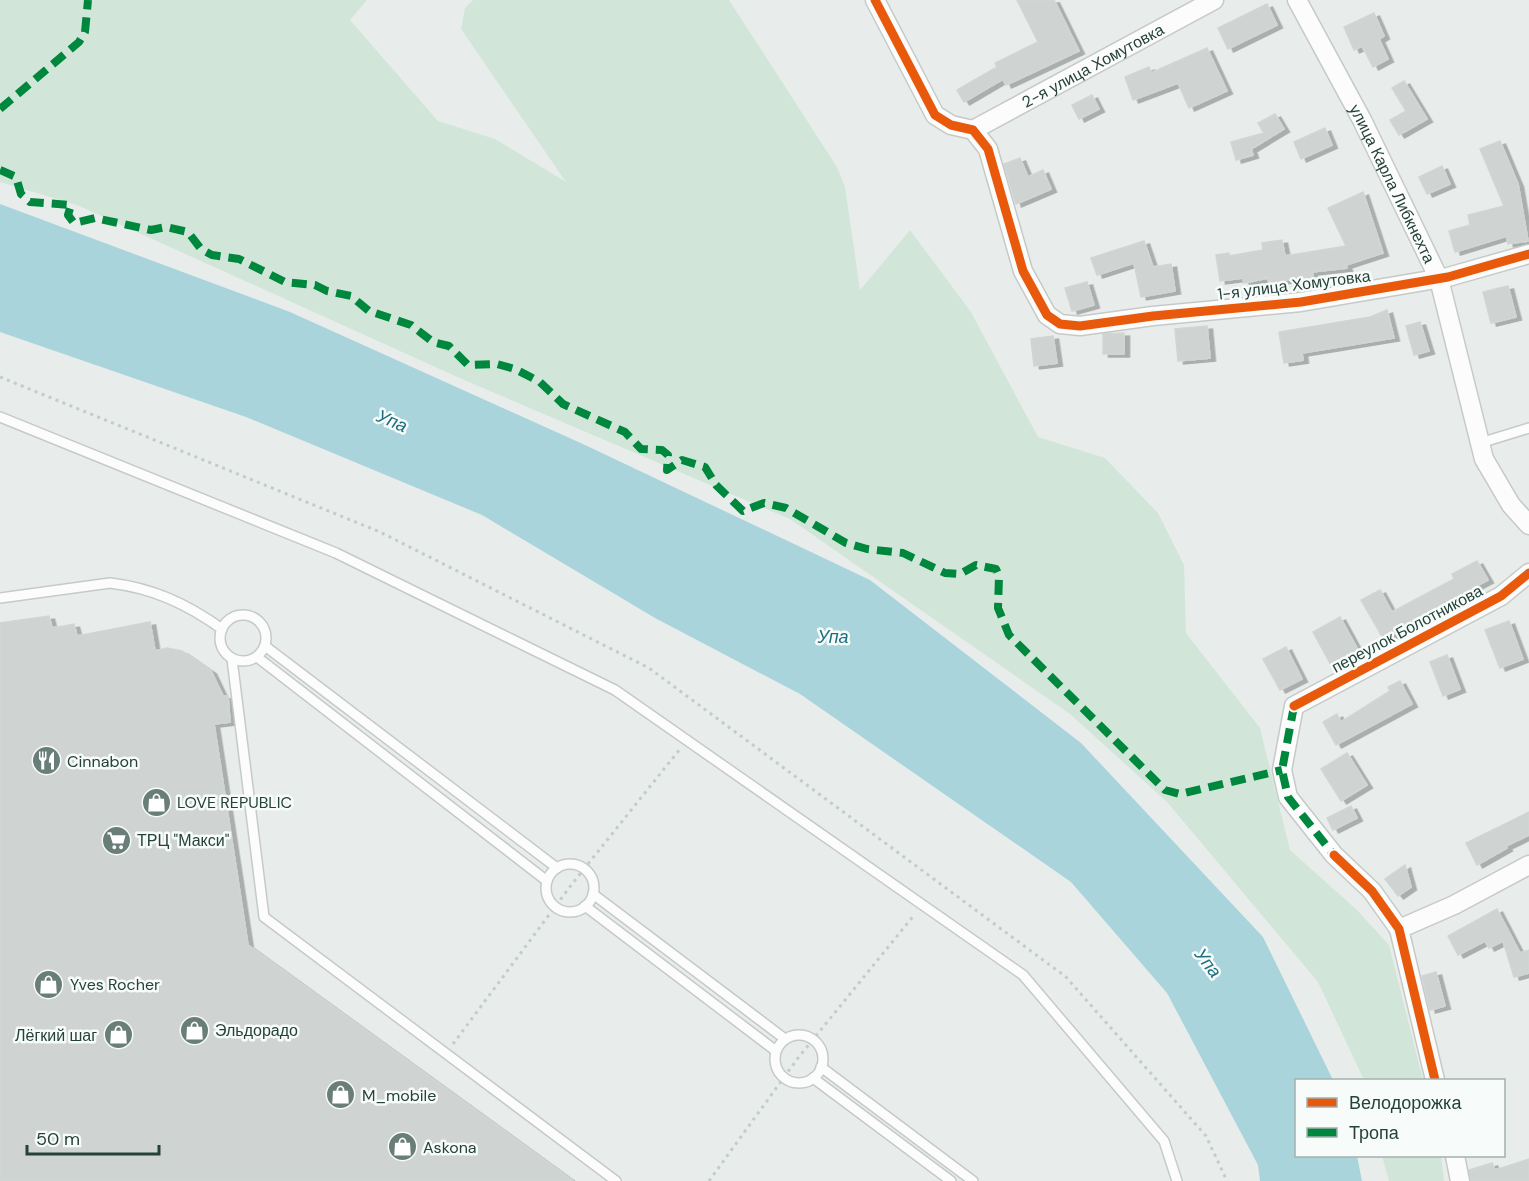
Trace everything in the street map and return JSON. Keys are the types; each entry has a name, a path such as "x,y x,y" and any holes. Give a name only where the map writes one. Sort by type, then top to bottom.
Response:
{"street":[{"path":"875,0 935,115 951,125 973,130"},
{"name":"2-я улица Хомутовка","path":"973,130 1214,0"},
{"name":"улица Карла Либкнехта","path":"1297,0 1362,120 1439,279 1484,459 1511,505 1529,525"},
{"name":"1-я улица Хомутовка","path":"973,130 987,150 1023,271 1047,315 1060,324 1080,326 1153,316 1301,302 1439,279 1529,254"},
{"name":"переулок Болотникова","path":"1399,929 1372,891 1334,855 1288,797 1281,770 1294,706 1501,596 1529,573"},
{"path":"1435,1079 1399,929 1454,905 1529,865"},
{"path":"1455,1157 1460,1181"}],"lane":[{"path":"0,417 342,556 615,690 1023,975 1164,1140 1177,1181"},
{"path":"1480,443 1529,428"},
{"path":"0,598 110,583 123,584 177,600 222,629"},
{"path":"232,659 245,662 257,657 265,646 266,632 252,617 245,615 231,618 222,629 220,642 232,659 264,916 616,1181"},
{"path":"265,646 557,868"},
{"path":"257,657 547,881"},
{"path":"570,864 584,868 593,880 593,894 585,906 571,912 555,906 548,896 547,881 557,868 570,864"},
{"path":"593,894 785,1039"},
{"path":"585,906 776,1051"},
{"path":"799,1035 813,1040 822,1052 821,1067 813,1078 801,1083 784,1078 776,1068 776,1051 785,1039 799,1035"},
{"path":"821,1067 973,1181"},
{"path":"813,1078 951,1181"}],"path":[{"path":"446,1054 584,868 687,741"},
{"path":"709,1181 813,1040 923,905"}],"green space":[{"path":"0,0 367,0 350,20 438,121 495,139 566,182 461,29 465,8 473,0 729,0 837,167 845,187 860,290 910,230 971,312 1038,437 1105,458 1158,513 1184,565 1186,633 1260,728 1290,850 1357,910 1389,945 1423,1079 1364,1079 1318,982 1167,802 1070,714 790,519 464,380 77,205 0,182"},
{"path":"1382,1157 1441,1157 1444,1181 1389,1181"}],"water":[{"name":"Упа","path":"0,204 290,312 585,445 870,580 1081,743 1263,937 1333,1079 1295,1079 1295,1157 1357,1157 1362,1181 1260,1181 1258,1165 1167,993 1071,882 800,694 655,618 482,515 246,417 0,332"}],"building":[{"path":"1017,0 1054,0 1079,51 1006,85 1003,79 964,102 957,90 997,67 995,63 1038,42"},
{"path":"1267,4 1277,25 1228,49 1218,28"},
{"path":"1374,13 1384,36 1379,39 1388,59 1373,67 1362,46 1354,50 1344,27"},
{"path":"1207,48 1227,91 1189,108 1178,83 1133,100 1125,77 1149,67 1151,73"},
{"path":"1404,81 1427,119 1399,135 1390,120 1406,111 1392,88"},
{"path":"1092,95 1099,109 1079,119 1072,105"},
{"path":"1275,114 1284,129 1251,149 1253,155 1236,160 1231,142 1264,133 1258,123"},
{"path":"1325,128 1332,145 1301,159 1294,142"},
{"path":"1500,141 1518,184 1528,241 1508,244 1507,236 1455,252 1449,231 1470,225 1468,215 1504,206 1480,149"},
{"path":"1020,158 1028,177 1043,170 1051,189 1016,204 1004,164"},
{"path":"1442,166 1450,184 1427,194 1419,177"},
{"path":"1363,192 1383,253 1346,265 1347,268 1312,272 1313,276 1269,283 1268,278 1244,283 1243,278 1220,281 1216,255 1229,253 1229,256 1263,250 1262,243 1282,240 1285,256 1346,246 1328,208"},
{"path":"1144,241 1153,267 1171,264 1175,291 1141,297 1134,263 1097,275 1091,258"},
{"path":"1087,282 1094,305 1072,311 1065,288"},
{"path":"1508,286 1516,317 1491,323 1483,292"},
{"path":"1387,310 1394,338 1302,353 1303,360 1284,363 1279,332 1370,317"},
{"path":"1420,322 1429,351 1414,355 1406,326"},
{"path":"1207,326 1210,358 1178,361 1175,329"},
{"path":"1124,333 1124,354 1103,354 1103,334"},
{"path":"1053,336 1057,363 1034,366 1031,339"},
{"path":"1477,561 1488,580 1441,605 1384,640 1361,600 1380,590 1392,612 1454,579 1452,574"},
{"name":"ТРЦ \"Макси\"","path":"49,616 52,628 74,624 77,636 150,622 155,651 167,648 182,651 211,671 223,696 228,696 230,722 214,724 248,945 573,1181 0,1181 0,623"},
{"path":"1340,617 1359,652 1332,667 1313,632"},
{"path":"1509,621 1523,659 1500,668 1485,630"},
{"path":"1286,647 1302,679 1280,690 1263,659"},
{"path":"1447,655 1460,689 1443,696 1430,662"},
{"path":"1400,681 1412,704 1336,745 1323,722 1337,714 1341,722 1390,691 1388,687"},
{"path":"1347,753 1367,785 1341,801 1321,769"},
{"path":"1351,806 1357,818 1333,830 1327,818"},
{"path":"1529,812 1529,835 1506,846 1507,848 1477,865 1466,843"},
{"path":"1405,865 1411,887 1398,896 1385,879"},
{"path":"1497,909 1520,953 1529,950 1529,973 1514,977 1503,941 1489,948 1485,941 1458,955 1448,936"},
{"path":"1436,972 1445,1006 1430,1010 1422,976"},
{"path":"1529,1159 1529,1181 1471,1181 1469,1170 1492,1163 1495,1170"}],"marked path":[{"path":"0,109 79,42 85,32 88,0"},
{"path":"0,170 16,177 21,194 30,202 71,205 68,215 74,223 95,218 151,230 166,227 188,232 201,249 212,255 239,259 285,282 315,285 327,291 351,296 369,311 411,325 433,342 449,346 468,365 497,364 515,369 540,382 563,404 625,432 641,449 662,450 668,455 667,470 682,460 705,467 716,485 743,511 764,503 786,508 846,543 867,549 903,553 945,573 960,574 976,565 996,569 999,576 998,608 1009,635 1165,790 1180,794 1282,770"},
{"path":"1294,706 1282,770 1288,797 1334,855"}],"cycle path":[{"path":"875,0 935,115 951,125 973,130 988,149 1023,271 1047,315 1060,324 1080,326 1153,316 1301,302 1448,277 1529,254"},
{"path":"1294,706 1501,596 1529,573"},
{"path":"1334,855 1372,891 1399,929 1435,1079"}],"place":[{"name":"Cinnabon","path":"46,761"},
{"name":"LOVE REPUBLIC","path":"156,802"},
{"name":"ТРЦ \"Макси\"","path":"116,840"},
{"name":"Yves Rocher","path":"49,984"},
{"name":"Эльдорадо","path":"194,1030"},
{"name":"Лёгкий шаг","path":"118,1035"},
{"name":"M_mobile","path":"341,1095"},
{"name":"Askona","path":"402,1147"}]}
